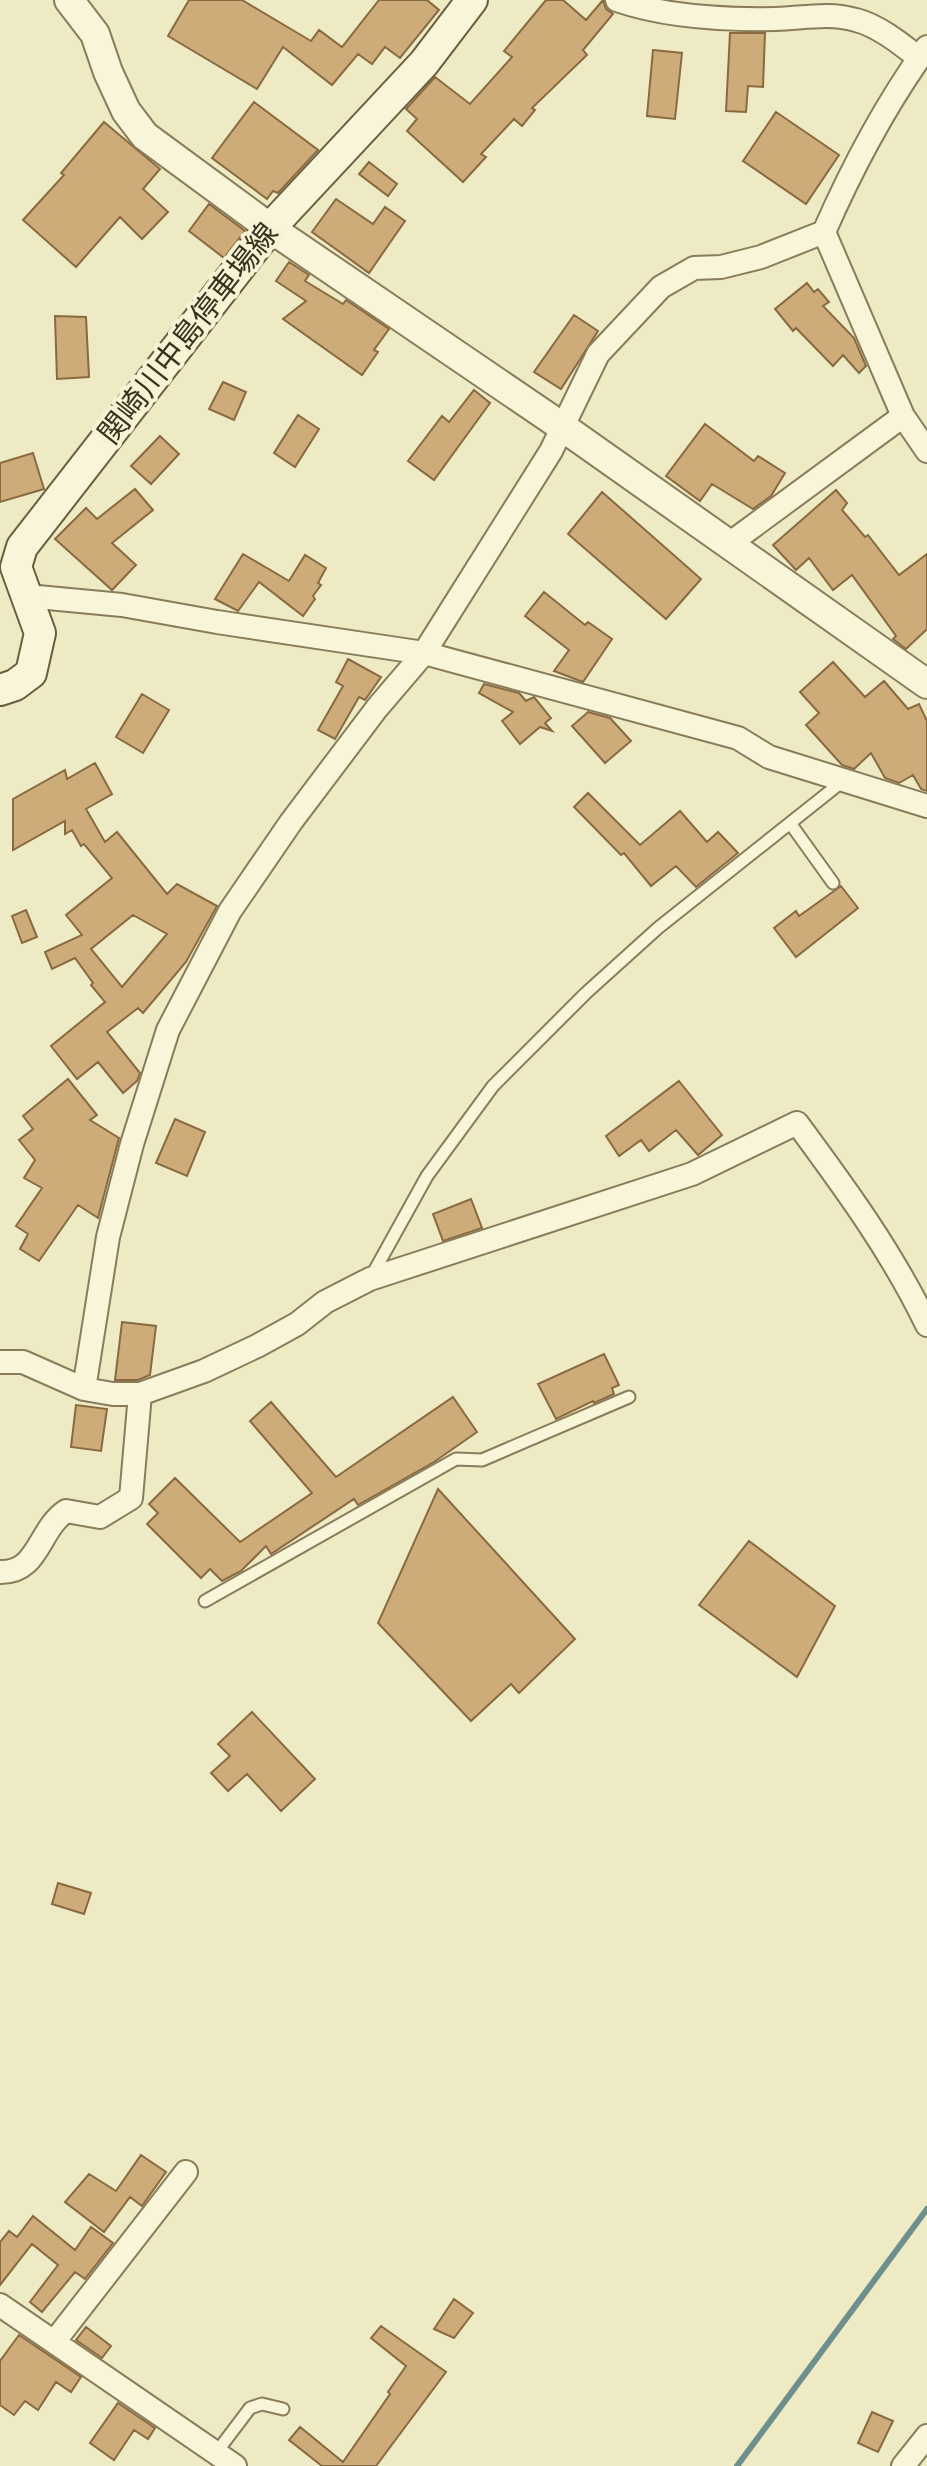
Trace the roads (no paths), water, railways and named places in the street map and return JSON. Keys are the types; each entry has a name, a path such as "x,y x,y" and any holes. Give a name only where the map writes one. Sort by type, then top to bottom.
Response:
{"main road":[{"name":"関崎川中島停車場線","path":"0,690 15,685 31,673 40,633 16,567 22,547 270,228 424,63 472,0"}],"street":[{"path":"69,0 95,34 126,111 145,136 270,228 564,428 927,684"},
{"path":"84,1389 108,1237 132,1144 168,1030 230,911 291,822 377,708 424,653 564,428 598,354 661,287 694,268 721,267 761,257 824,232 849,177 923,53 858,20 823,14 777,19 724,18 645,9 617,0"},
{"path":"824,232 903,416 927,451"},
{"path":"729,544 903,416"},
{"path":"27,596 122,605 424,653 738,738 769,757 927,806"},
{"path":"0,1362 23,1362 84,1389 113,1394 140,1394 204,1371 257,1346 297,1324 325,1302 370,1279 692,1174 797,1123 853,1197 904,1278 927,1325"},
{"path":"0,1572 12,1573 26,1566 57,1518 66,1511 100,1517 131,1498 140,1394"},
{"path":"54,2342 186,2172"},
{"path":"0,2305 226,2460"},
{"path":"903,2466 927,2436"}],"lane":[{"path":"370,1279 427,1176 493,1086 586,993 658,928 843,781"},
{"path":"790,823 833,883"},
{"path":"205,1601 456,1459 482,1460 629,1397"},
{"path":"226,2460 250,2408 262,2404 283,2409"}],"waterway":[{"path":"737,2466 927,2209"}]}
